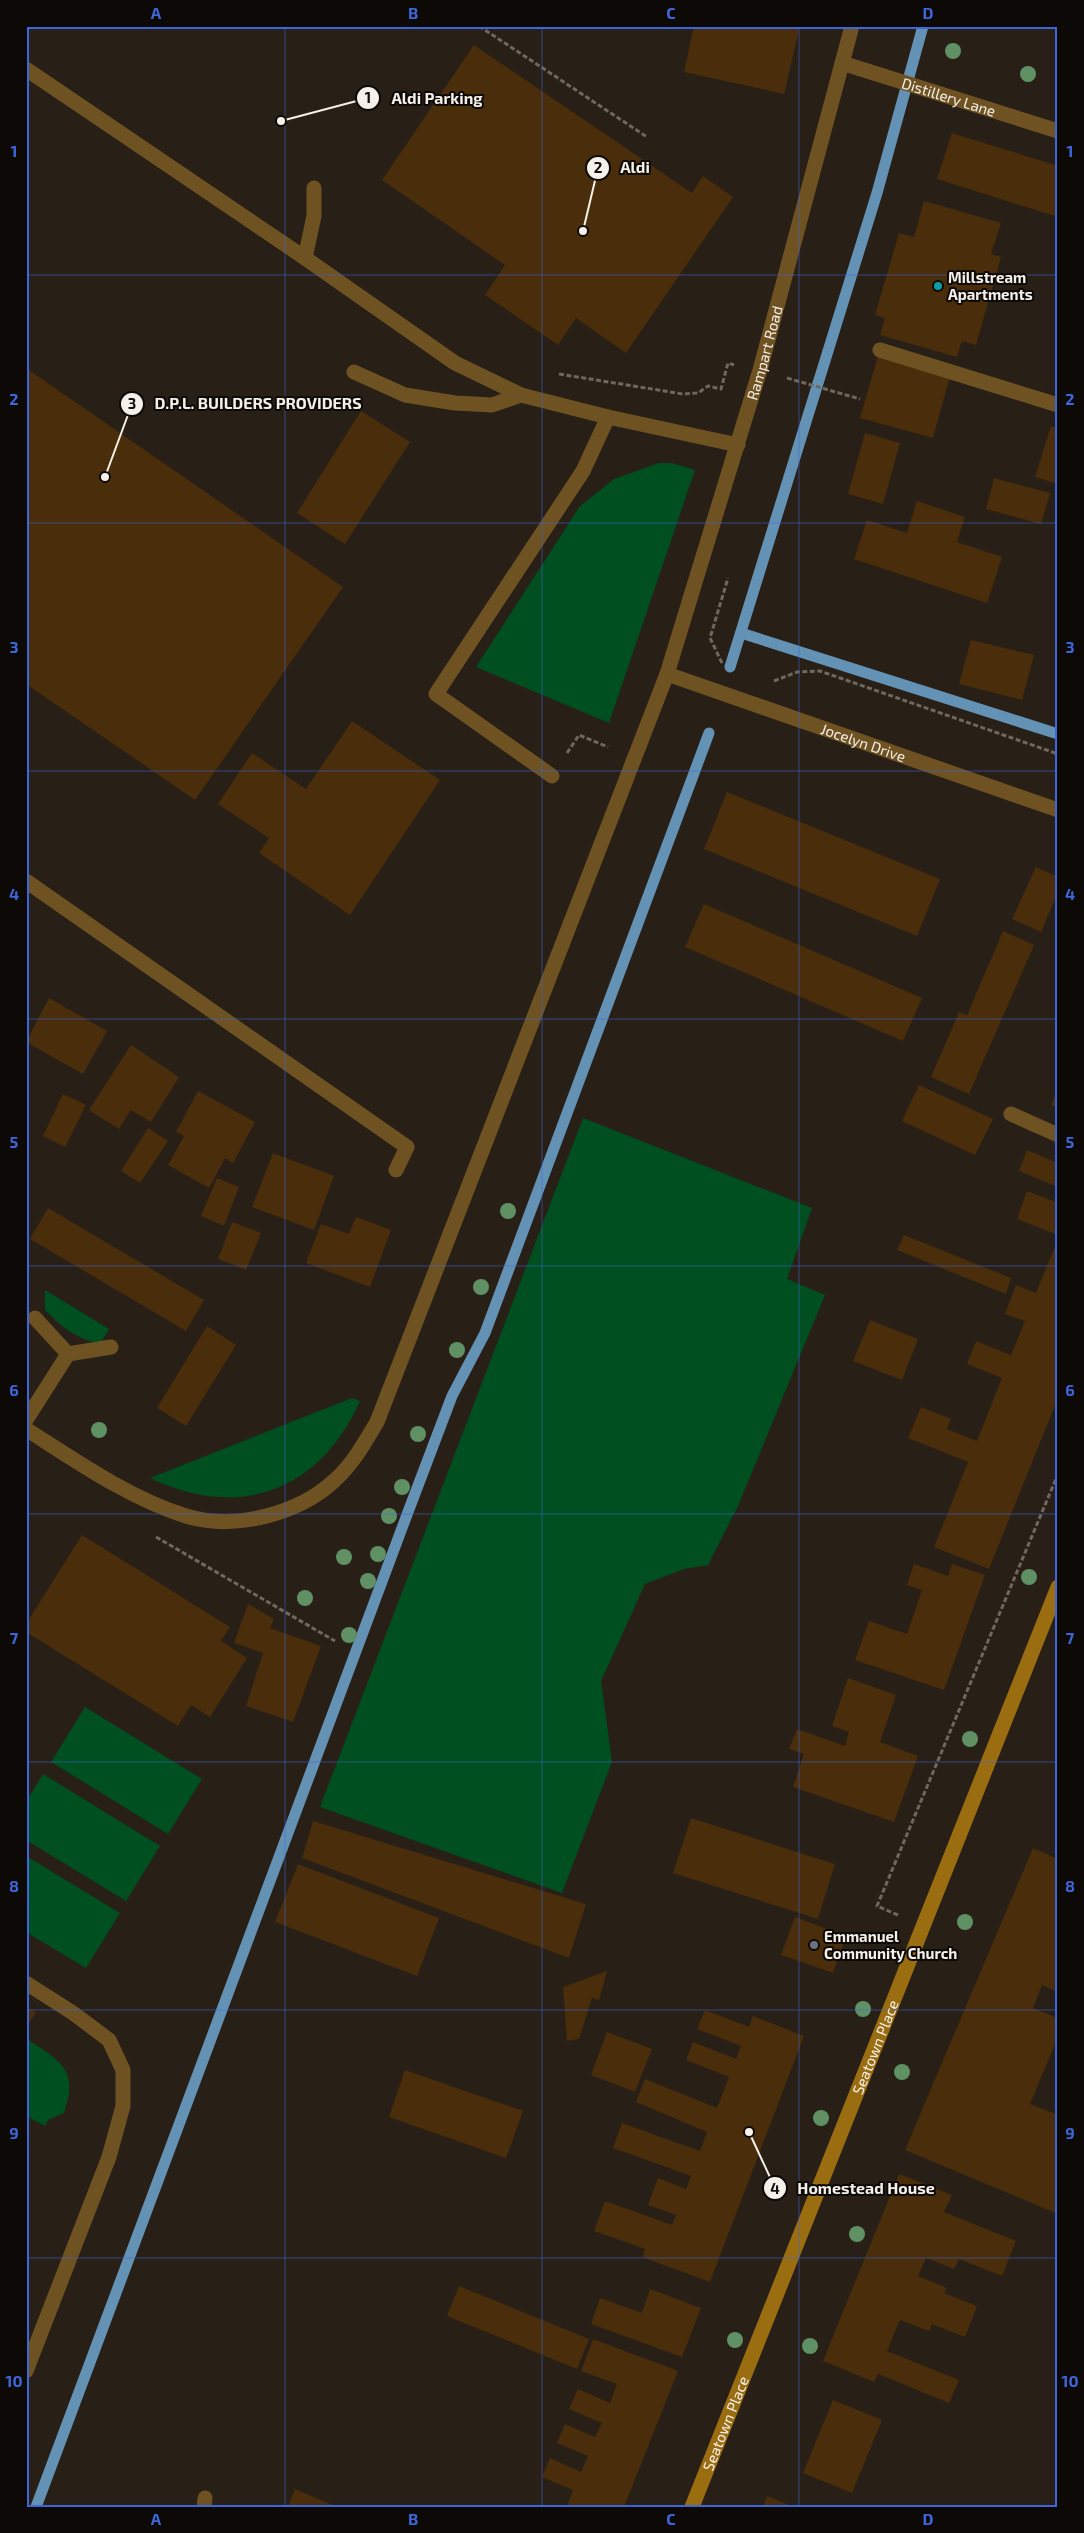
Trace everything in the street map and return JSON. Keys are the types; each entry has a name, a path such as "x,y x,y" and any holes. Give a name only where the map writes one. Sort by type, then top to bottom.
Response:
{"main road":[{"name":"Seatown Place","path":"692,2507 1058,1587"}],"street":[{"name":"Rampart Road","path":"26,1429 136,1495 188,1516 222,1521 257,1518 285,1512 313,1497 335,1481 354,1458 377,1422 667,674 738,445 852,26"},
{"name":"Distillery Lane","path":"842,64 887,76 1058,131"},
{"path":"26,69 305,258 455,363 521,395 608,417 738,445"},
{"path":"305,258 314,216 314,188"},
{"path":"880,350 1058,405"},
{"path":"354,372 405,395 455,403 492,405 521,395"},
{"path":"552,776 436,694 583,471 608,417"},
{"name":"Jocelyn Drive","path":"667,674 1058,810"},
{"path":"26,881 408,1147 396,1170"},
{"path":"1011,1114 1058,1135"},
{"path":"35,1318 68,1354"},
{"path":"26,1420 68,1354 111,1347"},
{"path":"26,1983 73,2012 109,2040 123,2070 123,2106 108,2157 26,2371"}],"path":[{"path":"479,26 648,137"},
{"path":"551,372 683,394 698,393 708,386 721,389 728,363"},
{"path":"788,378 860,399"},
{"path":"710,638 717,656 729,668"},
{"path":"768,683 797,672 820,671 1058,754"},
{"path":"552,776 579,735 609,748"},
{"path":"876,1906 1058,1474"},
{"path":"155,1536 334,1641"}],"green space":[{"path":"659,463 672,463 695,470 609,723 476,667 580,506 614,479"},
{"path":"583,1118 812,1208 787,1279 825,1295 738,1506 708,1565 684,1569 645,1584 601,1681 612,1762 562,1893 320,1807"},
{"path":"45,1290 109,1329 100,1344 76,1335 51,1316 45,1310"},
{"path":"352,1398 360,1401 343,1432 323,1457 299,1476 273,1489 245,1496 215,1497 183,1491 150,1478"},
{"path":"85,1707 202,1779 168,1834 51,1762"},
{"path":"43,1774 160,1846 126,1901 26,1840 26,1802"},
{"path":"26,1856 120,1913 86,1968 26,1932"},
{"path":"26,2038 57,2060 68,2076 68,2098 64,2113 48,2120 45,2126 26,2116"}],"building":[{"path":"694,26 800,26 784,94 684,72"},
{"path":"474,45 692,193 703,176 733,197 626,353 576,318 558,345 485,295 505,265 382,180"},
{"path":"952,133 1058,166 1058,217 937,179"},
{"name":"Millstream Apartments","path":"924,201 1001,223 991,254 1001,257 976,345 962,341 957,357 880,335 885,318 875,315 899,233 914,237"},
{"path":"878,356 950,376 933,438 860,418"},
{"path":"26,368 343,587 195,800 26,684"},
{"path":"361,411 410,442 345,544 297,513"},
{"path":"1051,426 1058,428 1058,484 1035,477"},
{"path":"865,433 900,443 883,504 848,494"},
{"path":"994,478 1050,493 1041,524 986,509"},
{"path":"917,501 965,517 957,542 1002,557 987,603 854,559 867,520 907,533"},
{"path":"971,640 1034,655 1022,700 959,684"},
{"path":"352,721 440,780 350,915 259,853 269,838 218,804 252,753 306,789"},
{"path":"727,792 940,879 917,936 704,849"},
{"path":"1036,867 1058,877 1058,892 1041,932 1012,919"},
{"path":"704,904 922,998 903,1041 685,947"},
{"path":"1003,931 1034,945 969,1094 931,1077 959,1012 967,1015"},
{"path":"49,998 107,1031 83,1074 26,1042"},
{"path":"131,1045 179,1077 151,1122 131,1110 119,1129 89,1110"},
{"path":"919,1085 993,1119 975,1155 902,1121"},
{"path":"1058,1088 1058,1108 1051,1105"},
{"path":"198,1091 255,1122 233,1163 225,1158 209,1188 168,1165 184,1136 176,1132"},
{"path":"63,1094 86,1105 65,1147 43,1136"},
{"path":"148,1128 168,1141 140,1183 121,1171"},
{"path":"1027,1150 1058,1163 1058,1187 1019,1171"},
{"path":"273,1153 334,1176 314,1230 252,1207"},
{"path":"217,1178 239,1187 224,1226 201,1216"},
{"path":"1027,1191 1058,1203 1058,1235 1017,1219"},
{"path":"48,1208 204,1300 186,1331 30,1239"},
{"path":"356,1217 391,1230 370,1287 306,1263 321,1224 349,1234"},
{"path":"232,1222 261,1233 246,1270 218,1259"},
{"path":"904,1235 1011,1278 1006,1294 897,1250"},
{"path":"1058,1239 1058,1398 989,1569 934,1547 968,1462 908,1438 921,1407 951,1419 947,1429 977,1441 1002,1378 967,1364 976,1341 1011,1355 1025,1321 1005,1314 1016,1285 1036,1293"},
{"path":"870,1320 918,1339 902,1380 853,1361"},
{"path":"207,1326 236,1345 186,1426 157,1408"},
{"path":"82,1535 230,1627 221,1641 247,1658 210,1717 191,1705 178,1726 26,1632 26,1624"},
{"path":"914,1564 948,1576 952,1564 985,1575 944,1690 855,1660 869,1621 907,1634 922,1590 907,1585"},
{"path":"248,1604 274,1619 270,1628 321,1646 293,1722 246,1706 263,1653 234,1643"},
{"path":"848,1678 896,1695 880,1742 918,1756 894,1822 793,1787 804,1754 789,1749 797,1729 845,1746 849,1732 832,1726"},
{"path":"691,1818 835,1864 818,1919 673,1873"},
{"path":"313,1821 586,1904 569,1958 302,1858"},
{"path":"1033,1848 1058,1859 1058,1992 1042,1985 1033,2008 1058,2018 1058,2037 1030,2104 1058,2115 1058,2214 905,2150"},
{"path":"298,1864 439,1918 417,1976 275,1922"},
{"name":"Emmanuel Community Church","path":"795,1917 846,1936 833,1973 781,1955"},
{"path":"607,1971 599,2000 592,1998 579,2039 567,2041 563,1987"},
{"path":"26,2006 36,2013 26,2027"},
{"path":"705,2010 749,2027 753,2016 804,2036 710,2282 642,2257 645,2249 594,2231 605,2201 672,2225 676,2215 648,2205 658,2178 686,2189 691,2176 613,2148 622,2123 700,2151 707,2132 636,2102 645,2079 717,2108 729,2077 686,2060 693,2042 736,2059 741,2046 697,2029"},
{"path":"607,2032 652,2049 635,2092 591,2075"},
{"path":"405,2070 523,2111 506,2158 389,2117"},
{"path":"899,2174 952,2195 944,2212 1016,2241 1002,2276 959,2259 954,2269 926,2258 918,2276 947,2288 944,2293 977,2306 965,2337 932,2324 929,2331 900,2320 887,2351 959,2380 949,2403 878,2374 874,2382 823,2361"},
{"path":"459,2286 589,2339 577,2369 447,2316"},
{"path":"650,2289 701,2308 682,2357 591,2324 600,2298 642,2313"},
{"path":"593,2339 678,2371 624,2507 568,2507 573,2490 542,2477 550,2458 581,2472 588,2456 557,2443 565,2424 595,2437 602,2423 569,2409 578,2389 610,2403 617,2384 581,2371"},
{"path":"833,2400 882,2420 852,2493 803,2473"},
{"path":"295,2489 337,2507 288,2507"},
{"path":"767,2496 794,2507 763,2507"}],"waterway":[{"path":"730,667 877,193 923,26"},
{"path":"741,633 1058,734"},
{"path":"36,2507 452,1396 485,1333 709,733"}],"place":[{"name":"Aldi Parking","path":"281,121"},
{"name":"Aldi","path":"583,231"},
{"name":"Millstream Apartments","path":"938,286"},
{"name":"D.P.L. BUILDERS PROVIDERS","path":"105,477"},
{"name":"Emmanuel Community Church","path":"814,1945"},
{"name":"Homestead House","path":"749,2132"}]}
